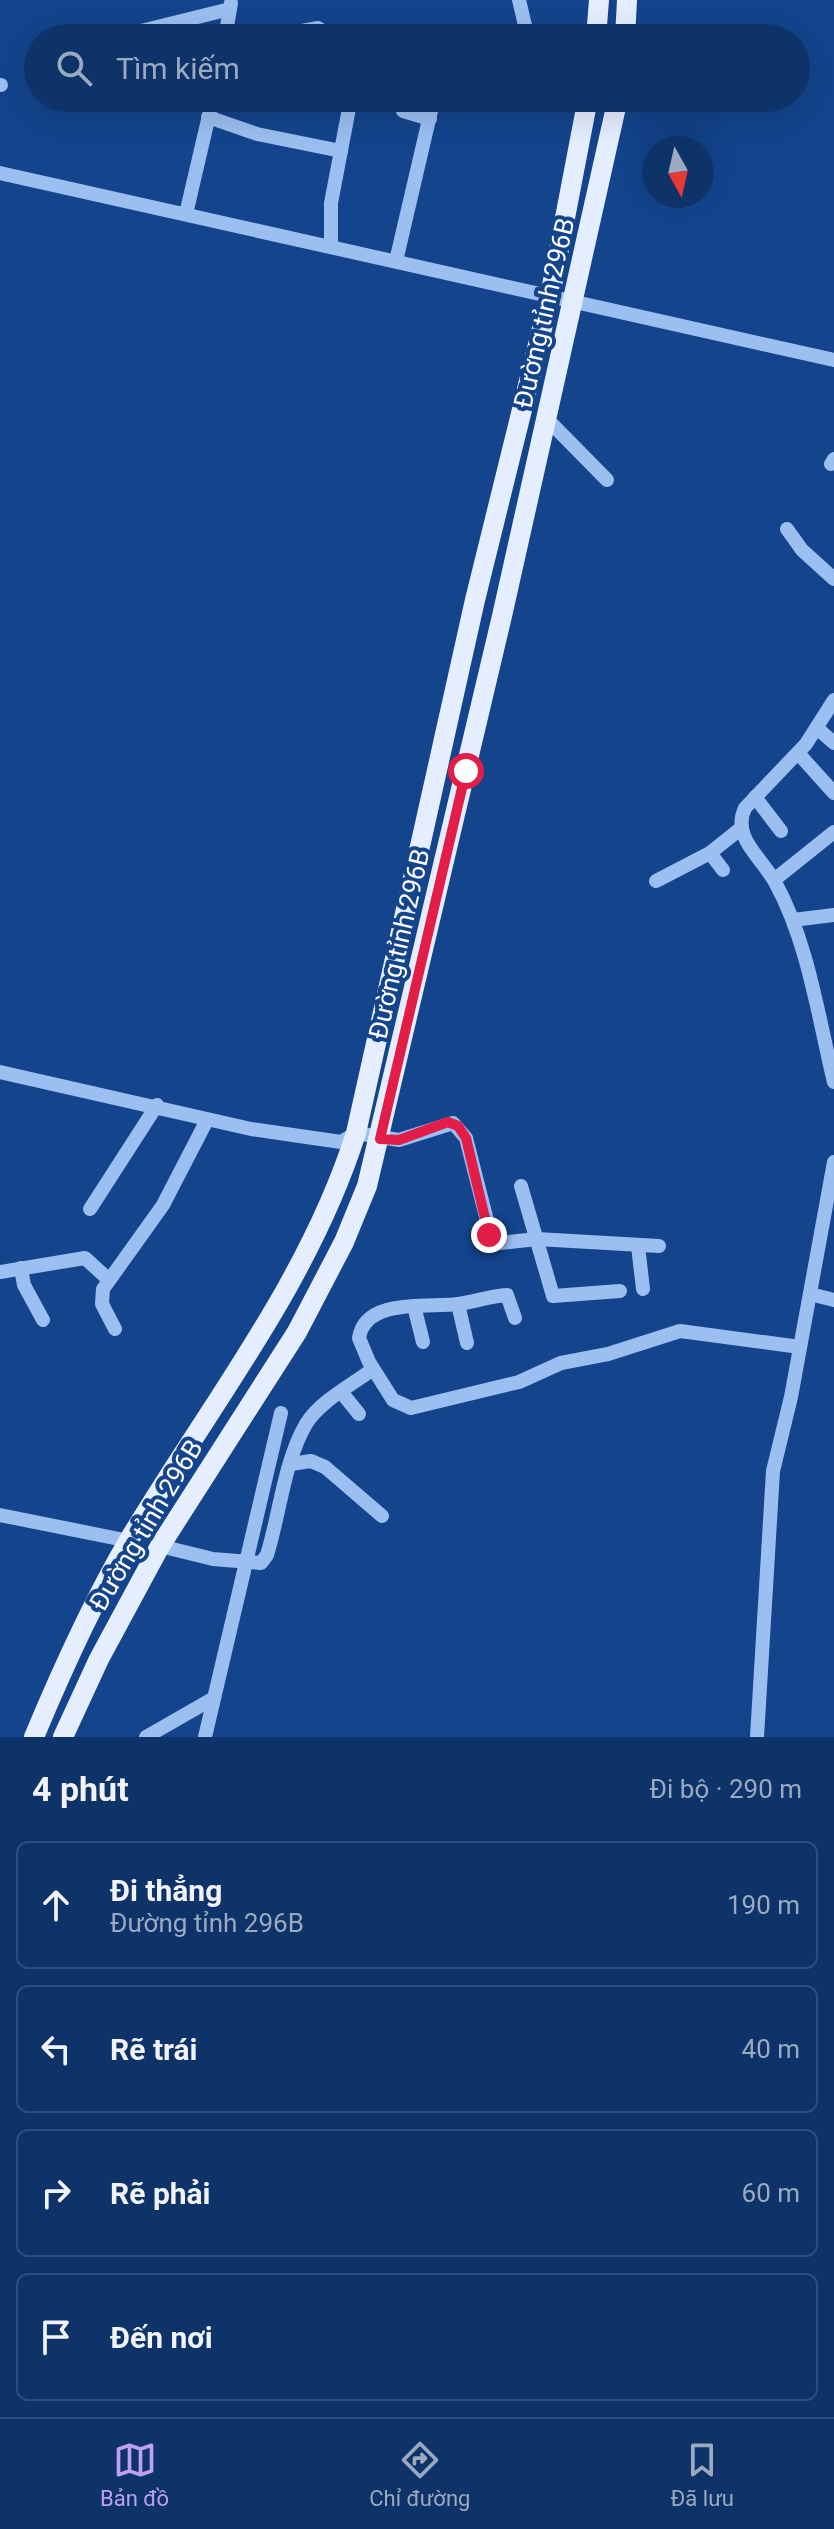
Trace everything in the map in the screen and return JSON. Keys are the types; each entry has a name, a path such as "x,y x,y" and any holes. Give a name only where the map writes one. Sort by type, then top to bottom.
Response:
{"main road":[{"path":"597,24 599,0"},
{"path":"626,24 627,0"},
{"name":"Đường tỉnh 296B","path":"34,1737 68,1657 129,1541 273,1314 330,1207 356,1133 475,600 550,296 585,112"},
{"name":"Đường tỉnh 296B","path":"63,1737 85,1686 160,1546 297,1332 350,1228 367,1186 615,112"}],"street":[{"path":"519,0 524,24"},
{"path":"165,24 231,5"},
{"path":"186,214 209,112"},
{"path":"331,247 331,203 348,112"},
{"path":"406,112 430,119"},
{"path":"396,261 431,112"},
{"path":"208,117 257,134 341,151"},
{"path":"0,173 834,360"},
{"path":"546,418 607,480"},
{"path":"787,529 802,550 834,579"},
{"path":"834,700 798,753 755,797 739,820 740,829 774,880 793,920 834,1082"},
{"path":"817,728 834,743"},
{"path":"798,753 834,793"},
{"path":"755,797 781,831"},
{"path":"656,881 710,853 740,829"},
{"path":"774,880 834,832"},
{"path":"710,853 723,870"},
{"path":"793,920 834,915"},
{"path":"0,1072 157,1105 207,1120 341,1142 356,1133 399,1140 453,1123 466,1138 489,1235 500,1243 537,1239 659,1246"},
{"path":"90,1209 157,1105"},
{"path":"115,1329 100,1297 108,1279 163,1205 207,1120"},
{"path":"757,1737 773,1471 800,1347 834,1162"},
{"path":"521,1186 553,1296 620,1291"},
{"path":"638,1246 643,1289"},
{"path":"0,1272 85,1258 108,1279"},
{"path":"21,1268 24,1285 43,1320"},
{"path":"810,1294 834,1300"},
{"path":"515,1318 507,1295 458,1304 388,1310 360,1331 361,1343 393,1400 411,1408 519,1382 561,1363 608,1354 680,1331 800,1347"},
{"path":"458,1304 467,1343"},
{"path":"414,1306 423,1342"},
{"path":"160,1546 246,1563 264,1561 291,1464 307,1424 373,1369"},
{"path":"342,1393 359,1414"},
{"path":"205,1737 281,1413"},
{"path":"291,1464 311,1461 325,1467 382,1516"},
{"path":"0,1515 129,1541"},
{"path":"146,1737 214,1698"}],"route":[{"path":"466,771 380,1139 399,1140 448,1122 458,1126 466,1138 489,1235"}]}
